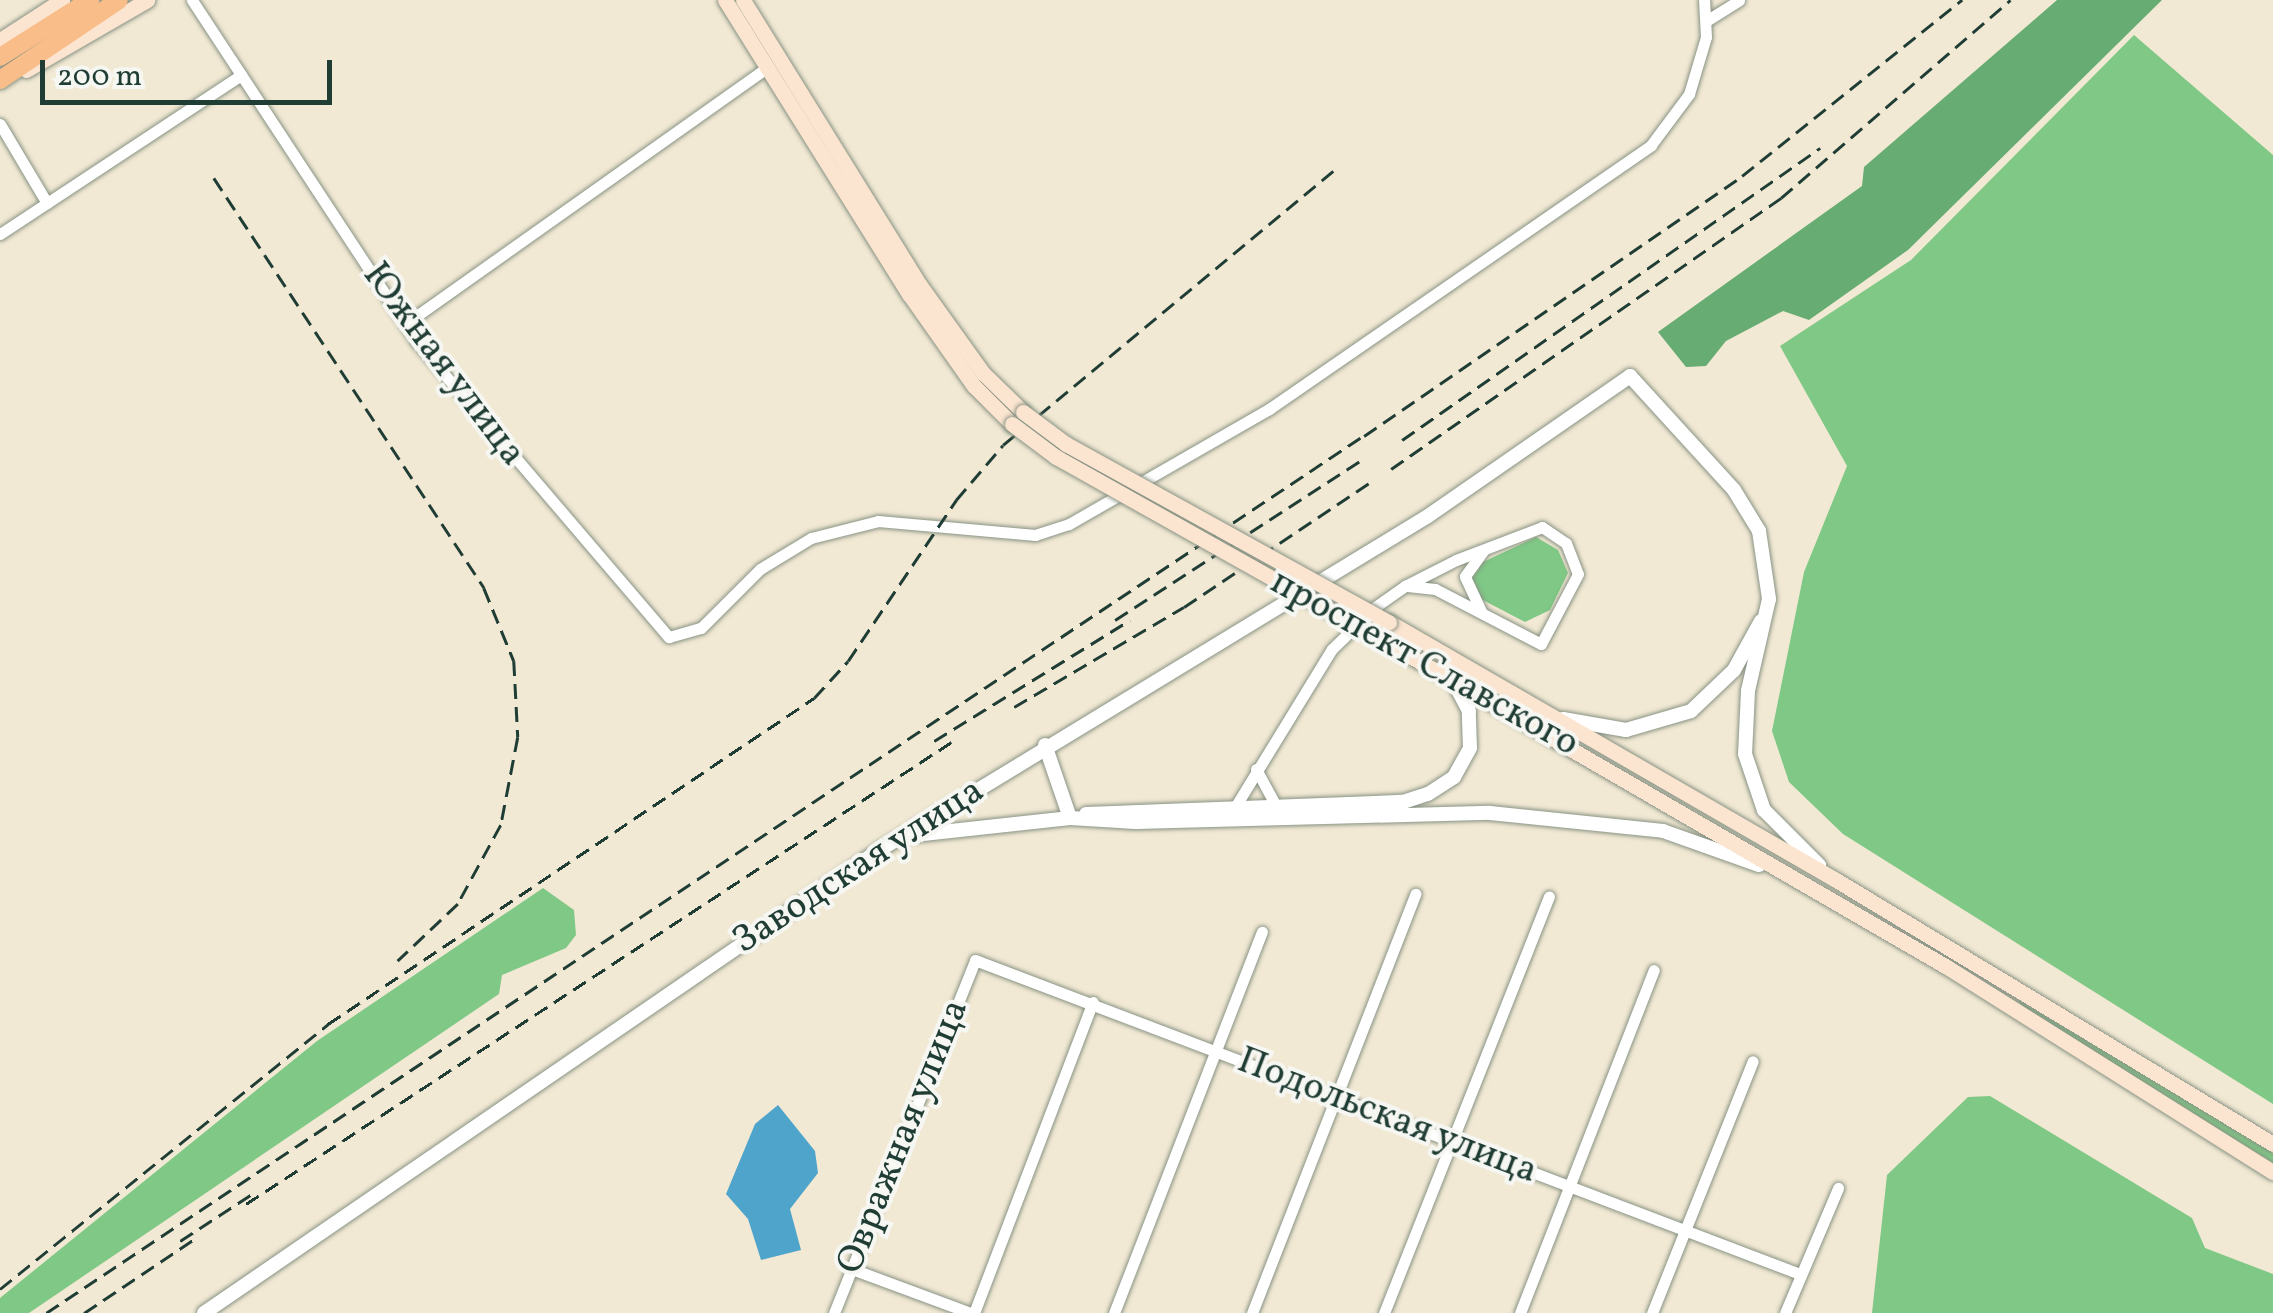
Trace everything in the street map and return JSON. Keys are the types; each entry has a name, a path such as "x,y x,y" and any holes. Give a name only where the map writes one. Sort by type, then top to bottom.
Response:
{"main road":[{"path":"0,40 62,0"},
{"path":"0,57 90,0"},
{"path":"0,81 119,0"},
{"path":"0,81 147,0"},
{"name":"проспект Славского","path":"725,0 909,294 974,386 1018,418 1389,622 1836,880 2273,1144"},
{"name":"проспект Славского","path":"743,0 919,284 1018,418 1056,457 1446,674 1825,895 2273,1172"}],"street":[{"name":"Южная улица","path":"192,0 405,324 669,637 701,628 784,553 846,526 922,522 1005,537 1069,524 1269,409 1651,145 1678,117 1701,61 1706,21"},
{"path":"1704,0 1706,21 1739,0"},
{"path":"405,324 767,68"},
{"path":"0,234 241,74"},
{"path":"0,124 47,204"},
{"name":"Заводская улица","path":"204,1313 881,849 1045,745 1372,551 1530,448 1630,376 1754,520 1767,558 1767,612"},
{"path":"1232,813 1332,648 1405,586 1542,526 1566,543 1578,574 1541,644 1434,590 1405,586"},
{"path":"1484,615 1466,576 1487,547"},
{"path":"1550,716 1626,730 1691,711 1734,670 1767,612"},
{"path":"1767,612 1748,692 1750,781 1782,834 1836,880"},
{"path":"1232,813 1276,806 1404,802 1446,785 1467,758 1472,738 1462,694 1446,674"},
{"path":"1045,745 1070,818"},
{"path":"1256,770 1276,806"},
{"path":"881,849 936,829 1070,818 1490,812 1588,820 1726,850 1825,895"},
{"path":"1252,1313 1414,894"},
{"path":"1384,1313 1549,897"},
{"path":"1114,1313 1219,1052 1262,932"},
{"name":"Подольская улица","path":"975,960 1800,1274"},
{"name":"Овражная улица","path":"834,1313 975,960"},
{"path":"1520,1313 1654,970"},
{"path":"852,1269 972,1313 1093,1002"},
{"path":"1652,1313 1752,1061"},
{"path":"1785,1313 1838,1188"}],"green space":[{"path":"2057,0 2162,0 1908,250 1809,320 1783,311 1726,341 1706,366 1686,367 1658,332 1862,186 1864,167"},
{"path":"2134,35 2273,155 2273,1104 1843,834 1789,782 1772,731 1804,572 1847,466 1780,346 1911,260"},
{"path":"1536,537 1558,550 1568,573 1550,610 1525,622 1479,598 1471,580 1483,562"},
{"path":"543,888 574,910 576,935 566,948 502,975 499,994 29,1313 0,1313 0,1298 317,1041"},
{"path":"2016,999 2273,1149 2273,1163 2028,1011"},
{"path":"1990,1096 2192,1218 2205,1248 2273,1274 2273,1313 1872,1313 1887,1175 1968,1097"}],"water":[{"path":"778,1105 815,1151 818,1173 790,1209 801,1250 761,1260 748,1219 726,1194 755,1124"}],"railway":[{"path":"1364,436 1742,176 1962,0"},
{"path":"1391,469 1781,198 2010,0"},
{"path":"1402,440 1820,148"},
{"path":"0,1289 328,1024 814,698 848,661 956,500 1003,445 1336,169"},
{"path":"214,178 484,588 514,661 518,737 501,825 458,904 398,961"},
{"path":"46,1313 1360,438"},
{"path":"1115,620 1360,461"},
{"path":"1014,707 1184,607 1374,480"},
{"path":"934,741 1130,620"},
{"path":"246,1204 953,741"},
{"path":"180,1241 255,1192"},
{"path":"84,1313 196,1238"}]}
